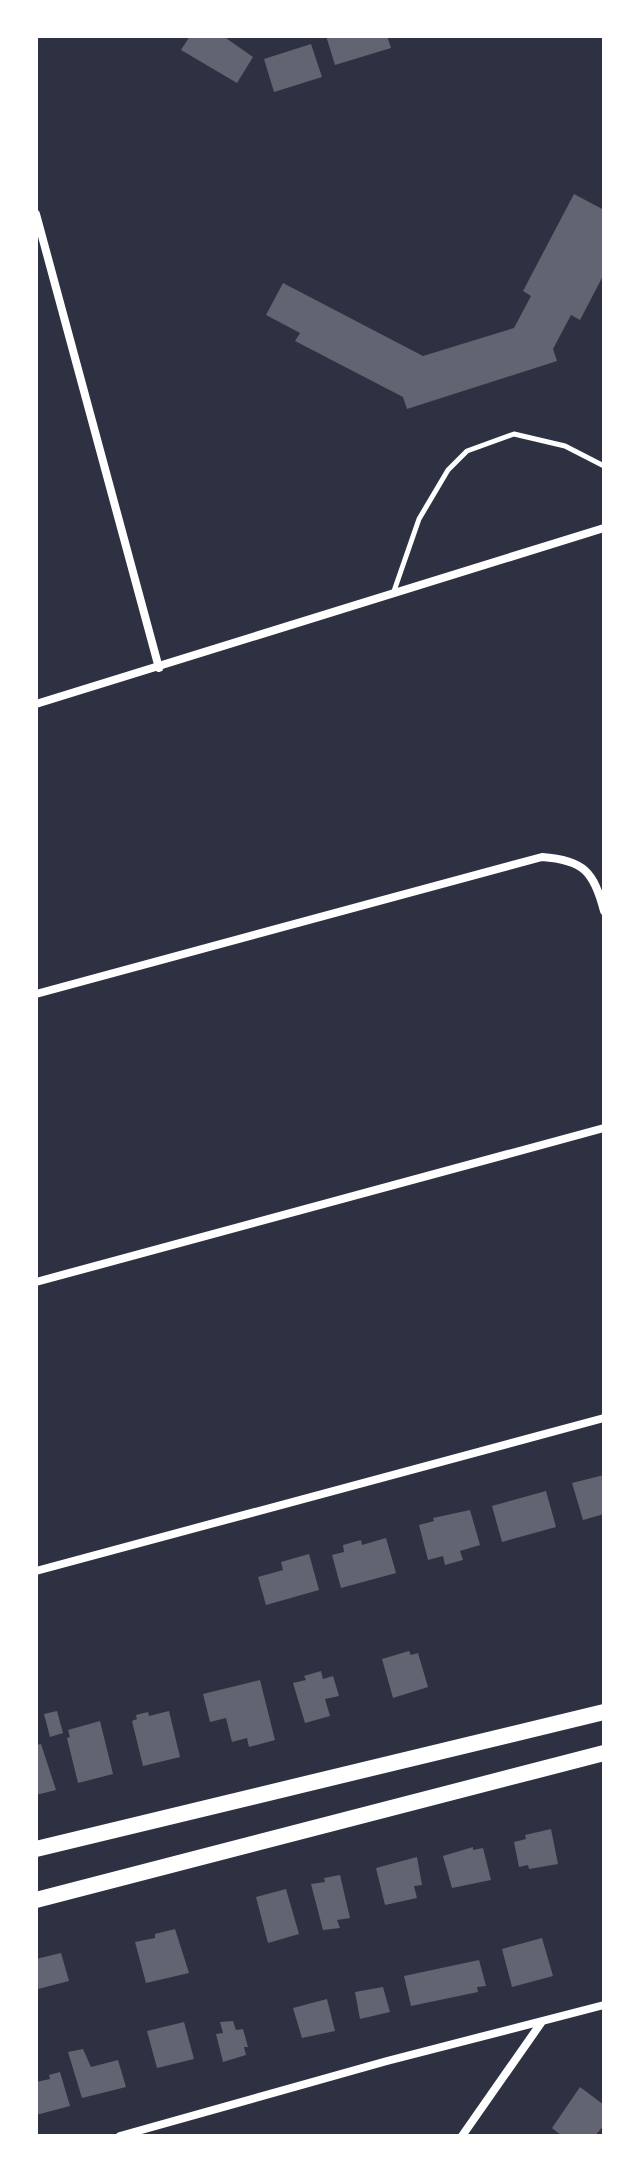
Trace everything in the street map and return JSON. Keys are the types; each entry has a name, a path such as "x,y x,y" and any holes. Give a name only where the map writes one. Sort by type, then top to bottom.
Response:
{"main road":[{"path":"36,1849 604,1712"},
{"path":"36,1900 604,1753"}],"street":[{"path":"36,214 159,668"},
{"path":"36,704 604,528"},
{"path":"36,994 542,857 561,858 581,866 596,883 604,911"},
{"path":"36,1282 604,1128"},
{"path":"36,1571 604,1418"},
{"path":"120,2136 387,2061 604,2005"},
{"path":"462,2136 541,2023"}],"lane":[{"path":"394,593 419,519 448,470 467,451 514,434 565,446 604,466"}],"building":[{"path":"190,36 223,36 253,57 237,83 181,50"},
{"path":"326,36 387,36 391,48 335,65"},
{"path":"311,44 322,77 274,92 264,59"},
{"path":"574,194 604,210 604,274 580,320 571,315 553,349 557,361 407,409 403,397 295,341 300,333 266,315 283,283 423,356 514,328 531,296 523,291"},
{"path":"604,1475 604,1514 583,1520 572,1483"},
{"path":"546,1491 556,1527 502,1542 492,1506"},
{"path":"470,1510 480,1545 460,1551 463,1560 445,1565 443,1556 428,1560 419,1525 434,1521 433,1518"},
{"path":"386,1538 396,1573 341,1588 332,1555 344,1552 343,1545 361,1540 362,1545"},
{"path":"309,1554 319,1590 266,1605 258,1577 283,1570 281,1562"},
{"path":"409,1651 411,1655 418,1653 428,1687 393,1698 382,1659"},
{"path":"321,1671 323,1679 333,1676 339,1696 325,1699 330,1716 305,1723 293,1683"},
{"path":"260,1680 275,1740 249,1747 247,1738 232,1742 226,1718 210,1722 203,1694"},
{"path":"57,1711 63,1733 50,1737 44,1714"},
{"path":"169,1711 180,1757 143,1766 132,1721 137,1719 136,1715 148,1712 149,1716"},
{"path":"100,1721 113,1774 78,1783 67,1738 70,1737 68,1730"},
{"path":"41,1744 56,1790 36,1795 36,1745"},
{"path":"551,1829 558,1864 529,1869 528,1865 519,1867 514,1842 526,1839 525,1835"},
{"path":"473,1847 473,1850 483,1848 491,1880 452,1888 443,1856"},
{"path":"417,1857 422,1885 414,1886 417,1898 385,1905 376,1868"},
{"path":"340,1875 350,1918 337,1920 340,1928 323,1930 311,1884"},
{"path":"286,1889 299,1934 268,1943 256,1897"},
{"path":"175,1929 189,1973 146,1983 135,1942"},
{"path":"542,1938 553,1976 512,1987 502,1949"},
{"path":"61,1953 69,1981 38,1989 36,1959"},
{"path":"479,1960 486,1986 477,1987 478,1992 411,2006 404,1976"},
{"path":"383,1987 390,2012 360,2019 355,1992"},
{"path":"327,1999 335,2031 302,2038 293,2008"},
{"path":"233,2021 236,2030 243,2029 248,2047 244,2047 246,2055 223,2062 216,2034 223,2033 220,2022"},
{"path":"184,2022 194,2059 157,2068 147,2031"},
{"path":"83,2049 91,2067 118,2060 126,2087 82,2098 68,2052"},
{"path":"60,2072 70,2106 36,2115 36,2082 50,2079 49,2075"},
{"path":"580,2087 604,2105 604,2125 595,2136 562,2136 552,2128"}]}
